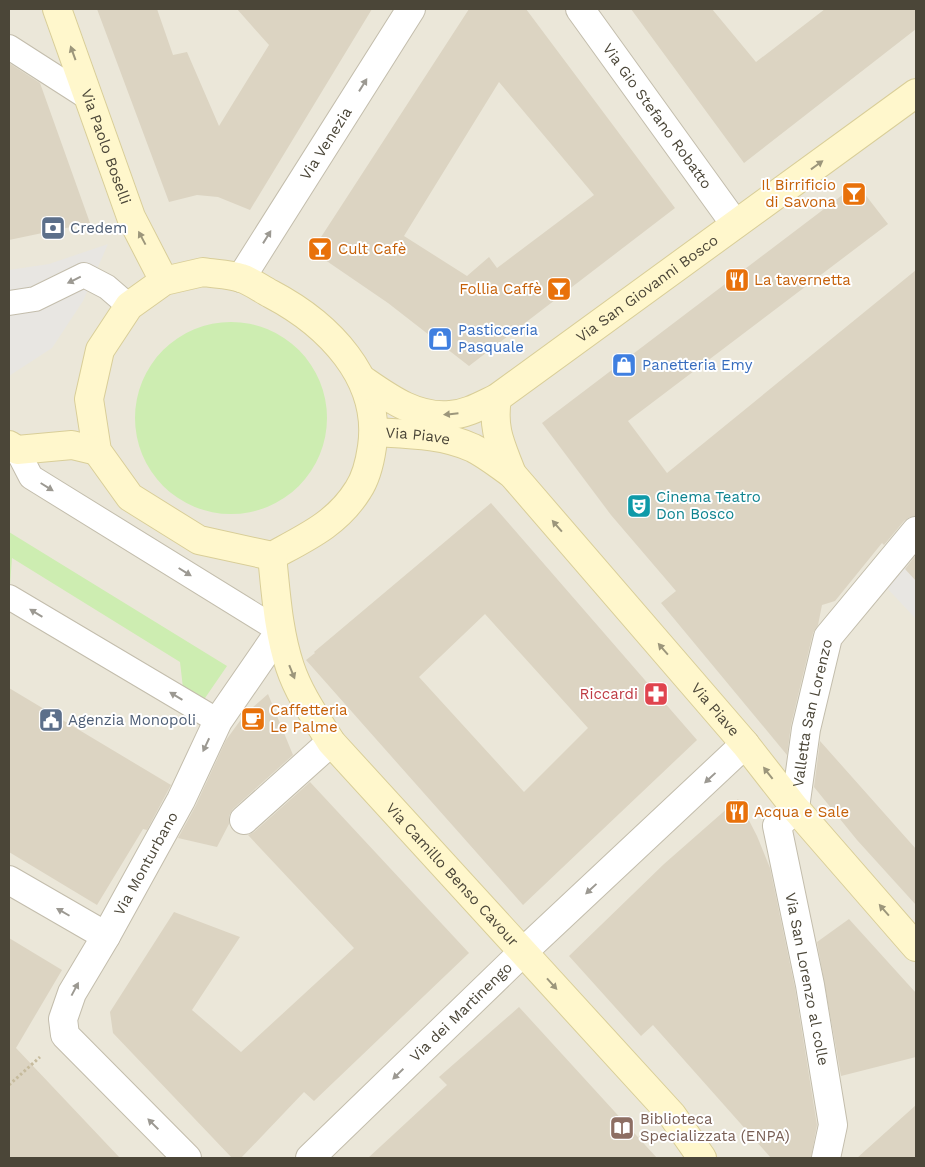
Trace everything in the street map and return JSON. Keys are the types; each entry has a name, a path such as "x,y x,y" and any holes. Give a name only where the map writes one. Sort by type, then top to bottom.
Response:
{"street":[{"name":"Via Paolo Boselli","path":"57,9 131,217 164,281"},
{"name":"Via Venezia","path":"241,278 411,9"},
{"name":"Via Gio Stefano Robatto","path":"580,9 735,224"},
{"name":"Via San Giovanni Bosco","path":"363,380 399,404 421,413 450,415 472,410 497,398 916,93"},
{"path":"203,272 241,278 282,300 319,325 342,349 363,380 372,411 374,432 370,461 359,490 340,513 318,532 272,556 199,540 130,497 96,451 89,399 100,350 129,306 164,281 203,272"},
{"name":"Via Piave","path":"497,398 494,416 497,435 512,474"},
{"name":"Via Piave","path":"374,432 406,433 448,440 473,448 512,474 745,744 795,808 916,947"},
{"path":"12,452 72,445 96,451"},
{"name":"Valletta San Lorenzo","path":"795,808 806,728 828,637 916,530"},
{"name":"Via Camillo Benso Cavour","path":"272,556 280,631 290,668 302,695 331,742 672,1115 702,1158"},
{"name":"Via Monturbano","path":"65,1035 63,1019 72,993 106,936 181,800 218,721 280,631"},
{"path":"244,820 331,742"},
{"name":"Via dei Martinengo","path":"310,1158 523,952 745,744"},
{"name":"Via San Lorenzo al colle","path":"795,808 777,826 810,985 833,1125 826,1158"},
{"path":"9,880 106,936"},
{"path":"65,1035 187,1158"}],"lane":[{"path":"9,47 90,99"},
{"path":"9,303 35,299 84,275 107,287 129,306"},
{"path":"12,452 31,477 280,631"},
{"path":"9,597 218,721"}],"path":[{"path":"9,1085 65,1035"}],"shaded area":[{"path":"9,9 916,9 916,1158 9,1158"},
{"path":"108,244 83,301 52,348 9,376 9,270 49,264"},
{"path":"916,558 916,619 885,586"}],"green space":[{"path":"222,322 240,322 268,329 284,338 299,350 311,365 320,381 327,409 327,427 320,455 311,471 299,486 284,498 268,507 240,514 222,514 203,510 186,503 170,492 157,479 146,463 139,446 135,427 135,409 139,390 146,373 157,357 170,344 186,333 203,326"},
{"path":"9,532 227,666 203,701 183,688 180,662 12,558 10,585"}],"building":[{"path":"97,9 157,9 173,55 187,52 219,126 269,45 237,9 372,9 250,210 218,197 197,195 169,202"},
{"path":"469,9 526,9 675,208 469,366 388,303 312,251","holes":["499,82 594,195 497,268 489,257 467,276 404,236"]},
{"path":"631,9 712,9 756,62 825,9 916,9 916,29 744,163"},
{"path":"9,63 40,83 90,223 9,240"},
{"path":"857,184 888,224 628,421 667,473 916,270 916,516 904,521 884,545 882,543 835,601 822,605 818,625 813,633 791,725 787,755 661,603 676,591 611,515 542,423"},
{"path":"491,503 697,740 523,905 306,660","holes":["485,614 588,728 524,792 419,677"]},
{"path":"916,555 916,581 905,569"},
{"path":"9,688 171,785 147,830 143,829 97,905 9,852"},
{"path":"268,694 293,755 233,809 229,816 229,824 217,847 178,838 195,807 226,740 245,714"},
{"path":"820,741 916,849 916,905 857,840 814,787"},
{"path":"310,782 469,953 314,1101 304,1092 241,1158 232,1158 113,1033 110,1012 174,912 240,937 192,1010 241,1052 354,948 248,835 254,832"},
{"path":"738,799 757,836 770,868 795,988 817,1125 811,1158 771,1158 653,1025 641,1036 569,956 664,864"},
{"path":"849,919 916,993 916,1057 841,1076 817,942"},
{"path":"9,938 62,970 16,1048 120,1158 9,1158"},
{"path":"519,1007 657,1158 368,1158 447,1085 439,1077"},
{"path":"916,1105 916,1158 857,1158"}],"place":[{"name":"Il Birrificio di Savona","path":"854,194"},
{"name":"Credem","path":"53,228"},
{"name":"Cult Cafè","path":"320,249"},
{"name":"La tavernetta","path":"737,280"},
{"name":"Follia Caffè","path":"559,289"},
{"name":"Pasticceria Pasquale","path":"440,339"},
{"name":"Panetteria Emy","path":"624,365"},
{"name":"Cinema Teatro Don Bosco","path":"639,506"},
{"name":"Riccardi","path":"656,694"},
{"name":"Caffetteria Le Palme","path":"253,719"},
{"name":"Agenzia Monopoli","path":"51,720"},
{"name":"Acqua e Sale","path":"737,812"},
{"name":"Biblioteca Specializzata (ENPA)","path":"622,1128"}]}
